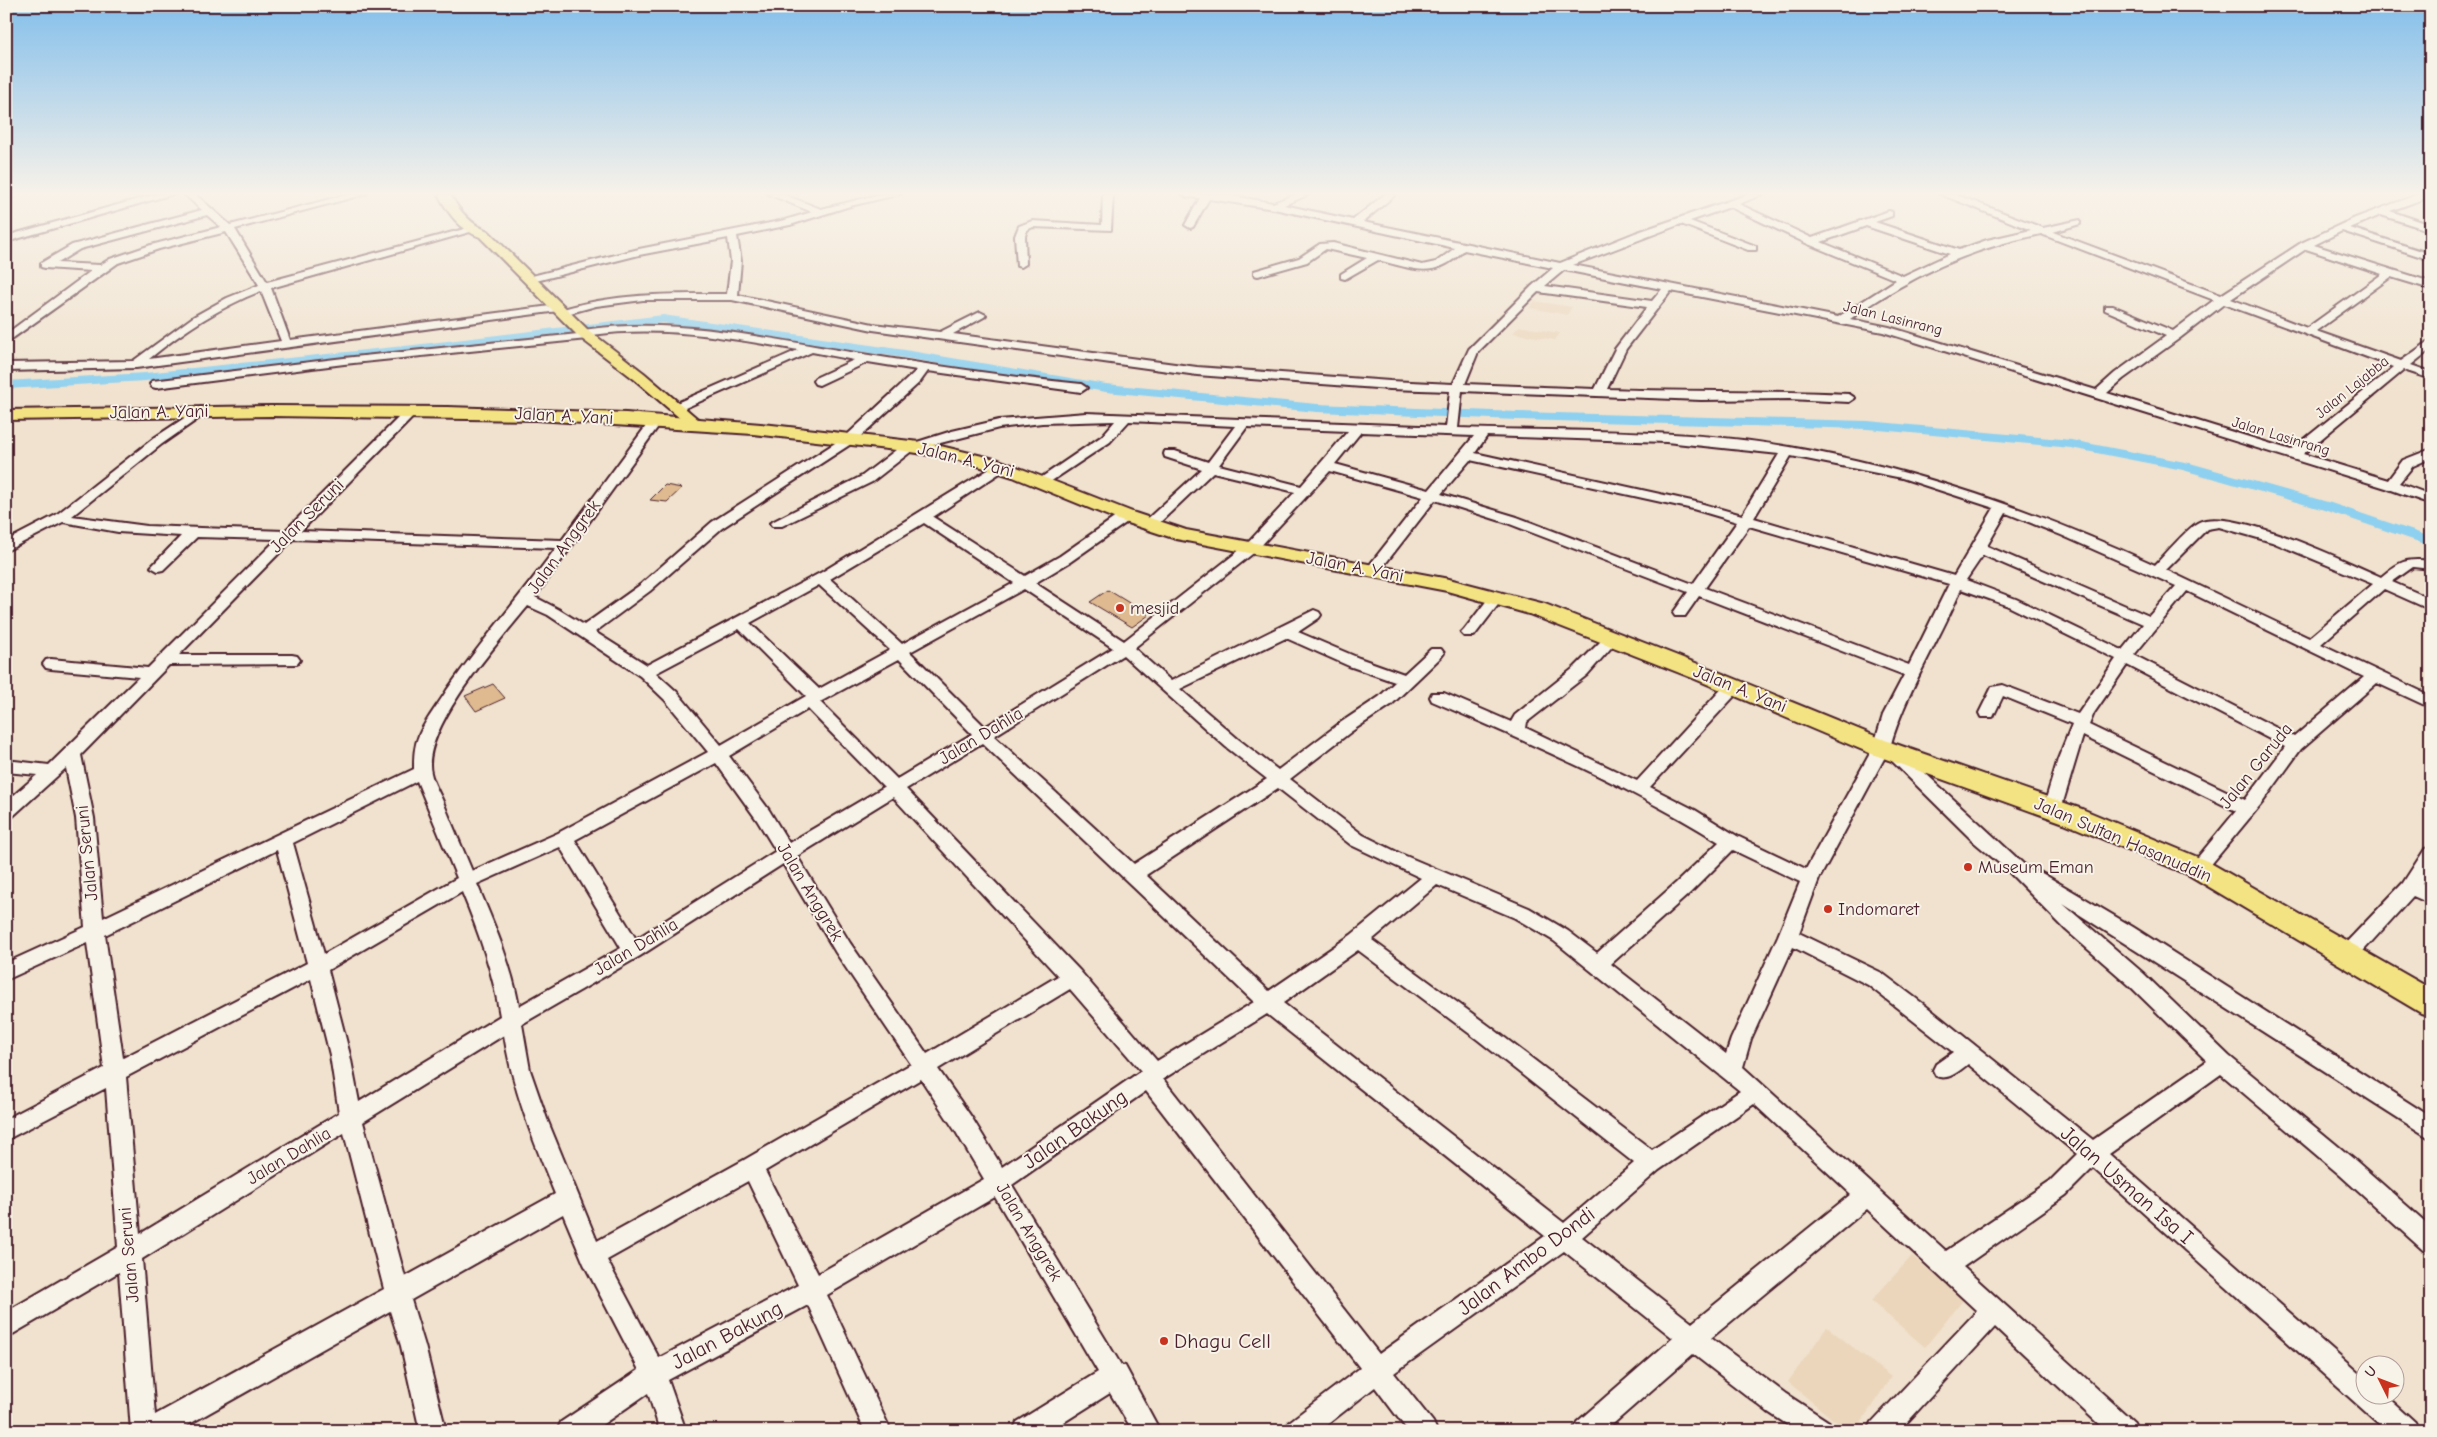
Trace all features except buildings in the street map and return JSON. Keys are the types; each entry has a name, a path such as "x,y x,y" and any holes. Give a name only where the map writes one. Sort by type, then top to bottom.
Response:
{"highway":[{"name":"Jalan A. Yani","path":"6,415 201,410 507,414 694,424 850,439 962,455 1001,466 1044,482 1149,526 1183,535 1449,585 1537,609 1734,686 1887,750"},
{"name":"Jalan Sultan Hasanuddin","path":"1887,750 2052,809 2198,868 2431,1004"}],"main road":[{"path":"510,261 584,333 694,424"}],"street":[{"path":"52,261 45,265 100,268"},
{"path":"6,340 100,268 118,261"},
{"path":"249,261 264,287 285,339"},
{"path":"140,360 193,322 264,287 359,261"},
{"path":"528,280 599,261"},
{"path":"732,297 736,261"},
{"path":"1258,273 1299,261"},
{"path":"1345,276 1369,261"},
{"path":"1396,261 1422,268 1433,268 1446,261"},
{"name":"Jalan Lasinrang","path":"1537,261 1668,288 1841,320 1935,344 2391,485 2431,500"},
{"path":"1453,427 1456,390 1473,351 1536,288 1562,266 1575,261"},
{"path":"1858,261 1904,280"},
{"path":"1841,320 1880,292 1945,261"},
{"path":"2121,261 2431,376"},
{"path":"2098,395 2119,376 2223,300 2281,261"},
{"path":"2356,261 2431,286"},
{"path":"2308,332 2391,272"},
{"path":"1536,288 1655,305"},
{"path":"1600,391 1608,368 1621,347 1668,288"},
{"path":"6,367 140,360 560,310 643,296 732,297 874,327 1197,371 1456,390 1600,391 1701,396 1789,395 1850,398"},
{"path":"2110,308 2176,336"},
{"path":"6,360 140,360 285,339 560,310"},
{"path":"942,335 980,315"},
{"path":"156,384 632,327 680,327 925,367 1081,388"},
{"name":"Jalan Lajabba","path":"2293,456 2431,343"},
{"path":"676,408 810,349"},
{"path":"819,381 867,358"},
{"path":"584,632 645,588 717,524 850,439 916,379 925,367"},
{"path":"6,547 61,518 158,441 201,410"},
{"name":"Jalan Seruni","path":"144,1431 128,1254 116,1073 95,931 85,818 72,754 411,412"},
{"path":"777,523 867,479 912,447 958,432 1064,416 1358,427 1453,427 1484,431 1729,442 1788,450 1896,473 1940,485 2002,507 2157,571 2431,703"},
{"path":"1044,482 1106,439 1126,417"},
{"name":"Jalan Anggrek","path":"656,421 526,600 553,612 619,652 646,672 670,696 719,754 787,853 843,948 999,1182 1116,1375 1147,1431"},
{"path":"1149,526 1211,468 1244,423"},
{"name":"Jalan Dahlia","path":"6,1326 351,1119 511,1020 633,951 787,853 1124,648 1251,548 1302,490 1327,466 1358,427"},
{"path":"1373,570 1430,495 1467,455 1484,431"},
{"path":"1680,613 1746,520 1788,450"},
{"path":"2391,485 2408,463 2431,453"},
{"path":"1170,454 1211,468 1302,490"},
{"path":"1467,455 1746,520 1957,582 2011,602 2125,657 2295,745"},
{"path":"646,672 741,623 820,578 924,517 1001,466"},
{"path":"1327,466 1512,520 1912,672"},
{"path":"1732,1070 1741,1039 1788,936 1810,879 1887,750 1891,715 1943,615 1957,582 1980,548 2002,507"},
{"path":"924,517 1124,648 1232,744 1357,840 1434,877 1502,904 1561,936 1732,1070 1867,1196 1946,1265 1994,1312 2126,1431"},
{"path":"6,1130 317,967 467,881 564,838 719,754 1024,583 1064,559 1125,517"},
{"path":"61,518 91,525 192,534 288,535 567,544"},
{"path":"2157,571 2203,525 2214,521 2254,530 2431,605"},
{"path":"158,567 192,534"},
{"path":"1980,548 2151,622"},
{"path":"2311,645 2406,565 2421,563 2431,565"},
{"path":"820,578 900,651 983,735 1268,1002 1692,1338 1777,1403 1820,1431"},
{"path":"2052,809 2082,725 2095,698 2151,622 2185,584"},
{"path":"1470,633 1496,598"},
{"path":"526,600 473,664 437,718 427,736 422,754 422,772 492,942 504,979 520,1070 536,1119 592,1256 654,1374 673,1431"},
{"path":"1169,688 1285,632 1314,615"},
{"path":"741,623 861,749 894,789 1073,977 1152,1075 1424,1431"},
{"path":"1285,632 1354,662 1408,681"},
{"path":"1519,732 1517,727 1522,719 1581,671 1612,638"},
{"path":"1133,874 1176,845 1240,807 1346,727 1385,701 1436,653"},
{"path":"51,664 157,667 292,660"},
{"name":"Jalan Garuda","path":"2198,868 2248,809 2295,745 2374,677"},
{"path":"1639,789 1734,686"},
{"path":"1987,713 1998,691 2004,690 2082,725 2248,809"},
{"path":"1438,697 1519,732 1639,789 1689,815 1731,841 1810,879"},
{"path":"1887,750 1980,837 2011,863 2073,925 2136,979 2222,1062 2348,1168 2431,1242"},
{"path":"6,812 72,754"},
{"path":"6,766 52,771"},
{"path":"6,972 95,931 422,772"},
{"path":"564,838 633,951"},
{"path":"283,840 296,881 340,1056 351,1119 397,1294 413,1346 433,1431"},
{"path":"1596,965 1683,888 1731,841"},
{"path":"2348,954 2412,885 2431,854"},
{"path":"2011,863 2126,932 2431,1129"},
{"name":"Jalan Bakung","path":"570,1431 654,1374 813,1290 999,1182 1152,1075 1268,1002 1358,940 1434,877"},
{"path":"2412,885 2431,898"},
{"name":"Jalan Usman Isa I","path":"1788,936 1883,984 2092,1153 2354,1384"},
{"path":"1358,940 1485,1034 1651,1163"},
{"path":"592,1256 752,1167 1023,1009 1073,977"},
{"path":"1942,1070 1969,1053"},
{"path":"1946,1265 2058,1188 2092,1153 2222,1062"},
{"name":"Jalan Ambo Dondi","path":"1298,1431 1377,1370 1565,1236 1651,1163 1755,1092"},
{"path":"752,1167 813,1290 878,1431"},
{"path":"1586,1431 1692,1338 1867,1196"},
{"path":"152,1431 568,1199"},
{"path":"1881,1431 1994,1312"},
{"path":"1026,1431 1116,1375"},
{"name":"Jalan Usman Isa I","path":"2376,1404 2406,1431"}],"shaded area":[{"path":"1534,301 1572,307 1567,315 1530,308"},
{"path":"1519,326 1560,333 1555,340 1513,333"},
{"path":"1912,1256 1964,1299 1925,1347 1871,1301"},
{"path":"1827,1327 1891,1377 1855,1431 1847,1431 1788,1382"}],"waterway":[{"path":"6,385 145,377 414,349 663,319 905,354 1106,388 1317,408 1518,416 1868,425 2071,444 2185,466 2326,506 2431,542"}],"place":[{"name":"mesjid","path":"1120,608"},
{"name":"Museum Eman","path":"1968,867"},
{"name":"Indomaret","path":"1828,909"},
{"name":"Dhagu Cell","path":"1164,1341"}]}
